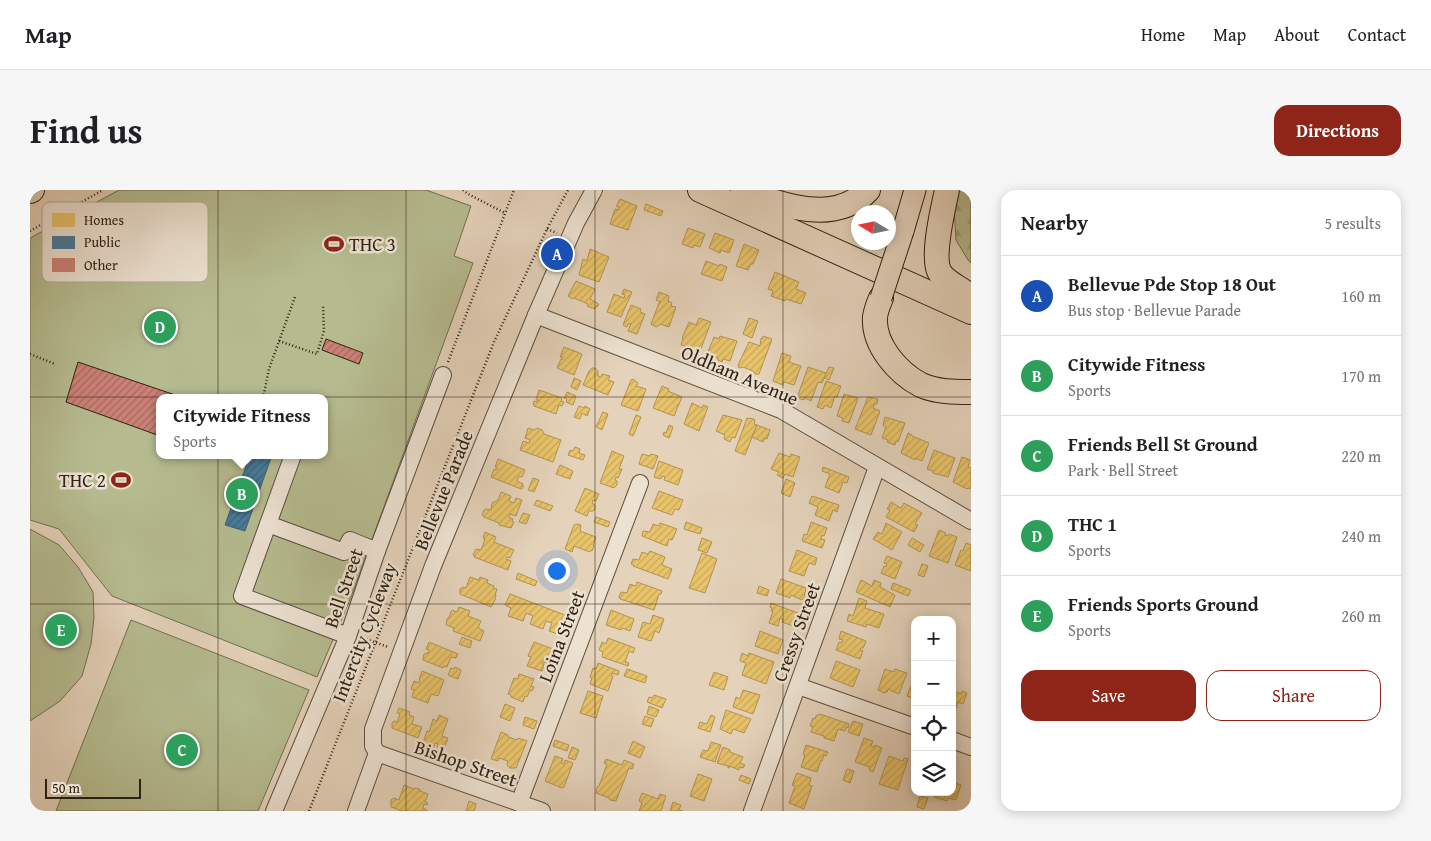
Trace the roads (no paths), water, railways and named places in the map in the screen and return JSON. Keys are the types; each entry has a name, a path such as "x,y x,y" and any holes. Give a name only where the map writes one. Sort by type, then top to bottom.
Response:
{"highway":[{"path":"700,190 968,300"},
{"path":"740,191 797,208 817,210 852,204 868,190"},
{"path":"948,190 940,222 937,262 939,272 968,300"},
{"path":"740,191 968,300"},
{"path":"881,298 883,319 889,340 897,353 911,368 928,379 939,382 952,383 964,380 971,374"},
{"path":"881,298 876,314 876,325 882,344 892,362 904,374 922,385 939,391 971,392"}],"main road":[{"path":"881,298 915,190"}],"street":[{"name":"Bellevue Parade","path":"377,753 372,730 433,566 536,315 572,231 594,190"},
{"name":"Oldham Avenue","path":"536,315 781,410 971,521"},
{"name":"Bell Street","path":"274,811 353,636 377,551 443,375"},
{"path":"292,459 242,596 353,636"},
{"name":"Cressy Street","path":"752,811 876,467"},
{"name":"Loina Street","path":"519,803 640,483"},
{"path":"268,524 344,552 350,540 377,551"},
{"path":"798,686 911,726"},
{"path":"956,741 971,747"},
{"path":"356,811 377,753"},
{"name":"Bishop Street","path":"377,753 542,811"}],"place":[{"name":"THC 3","path":"334,244"},
{"name":"Bellevue Pde Stop 18 Out","path":"557,254"},
{"name":"THC 1","path":"160,327"},
{"name":"THC 2","path":"121,480"},
{"name":"Citywide Fitness","path":"242,494"},
{"name":"Friends Sports Ground","path":"61,630"},
{"name":"Friends Bell St Ground","path":"182,750"}]}
